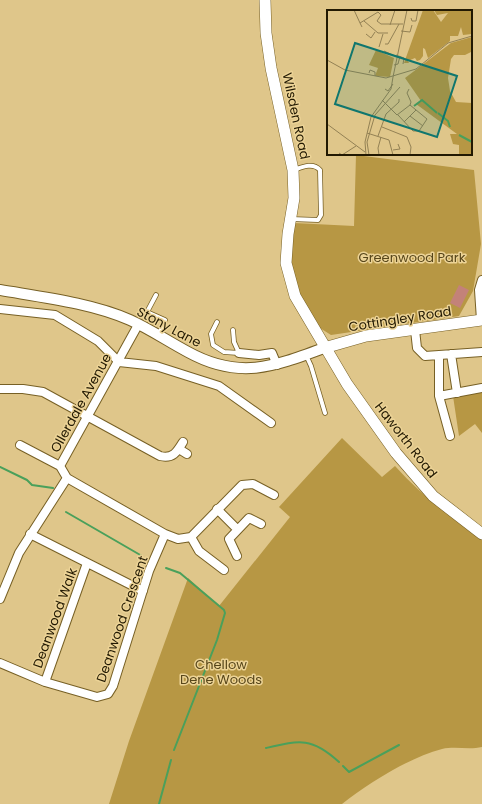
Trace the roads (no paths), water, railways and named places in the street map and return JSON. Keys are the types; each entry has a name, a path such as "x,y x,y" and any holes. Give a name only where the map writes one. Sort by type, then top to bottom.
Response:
{"main road":[{"name":"Wilsden Road","path":"265,0 266,33 271,68 278,106 291,152 293,170 294,198 290,219 286,262 291,286 300,308 324,348"},
{"name":"Cottingley Road","path":"324,348 366,336 481,320"},
{"name":"Haworth Road","path":"324,348 391,447 416,478 433,496 482,534"}],"street":[{"path":"481,320 478,290 482,280"},
{"name":"Stony Lane","path":"0,290 57,299 109,313 138,325 202,360 217,365 250,369 276,365 324,348"},
{"path":"0,309 55,315 98,341 118,362 156,366 220,386 271,423"},
{"name":"Ollerdale Avenue","path":"66,478 60,466 138,325"},
{"path":"415,330 417,348 425,356 482,352"},
{"path":"239,353 259,355 272,353 276,365"},
{"path":"451,354 456,393"},
{"path":"439,355 439,396 450,436"},
{"path":"439,396 482,388"},
{"path":"0,389 23,389 43,392 160,456 170,457 181,445 187,454"},
{"path":"20,445 60,466"},
{"path":"0,598 19,553 66,478 165,534 178,539 191,537 242,486 253,484 274,495"},
{"path":"217,510 237,529"},
{"path":"237,556 229,539 249,518 261,524"},
{"path":"30,534 143,591"},
{"name":"Deanwood Crescent","path":"0,663 45,682 97,697 108,694 113,686 143,591 165,534"},
{"path":"191,537 199,551 224,570"},
{"name":"Deanwood Walk","path":"45,682 87,563"}],"lane":[{"path":"290,219 318,220 321,215 320,170 310,165 293,170"},
{"path":"156,295 147,312 165,320 158,336"},
{"path":"216,322 211,334 213,345 224,352 239,353 234,342 233,330"},
{"path":"306,355 311,366 325,413"}],"waterway":[{"path":"0,467 27,480 32,485 53,488"},
{"path":"66,512 142,556"},
{"path":"166,568 180,573 224,610 225,613 217,640 174,750"},
{"path":"266,748 297,742 313,744 330,754 339,762"},
{"path":"343,766 349,772 399,745"},
{"path":"159,804 171,760"}],"park label":[{"name":"Greenwood Park","path":"412,257"},
{"name":"Chellow Dene Woods","path":"221,672"}]}
